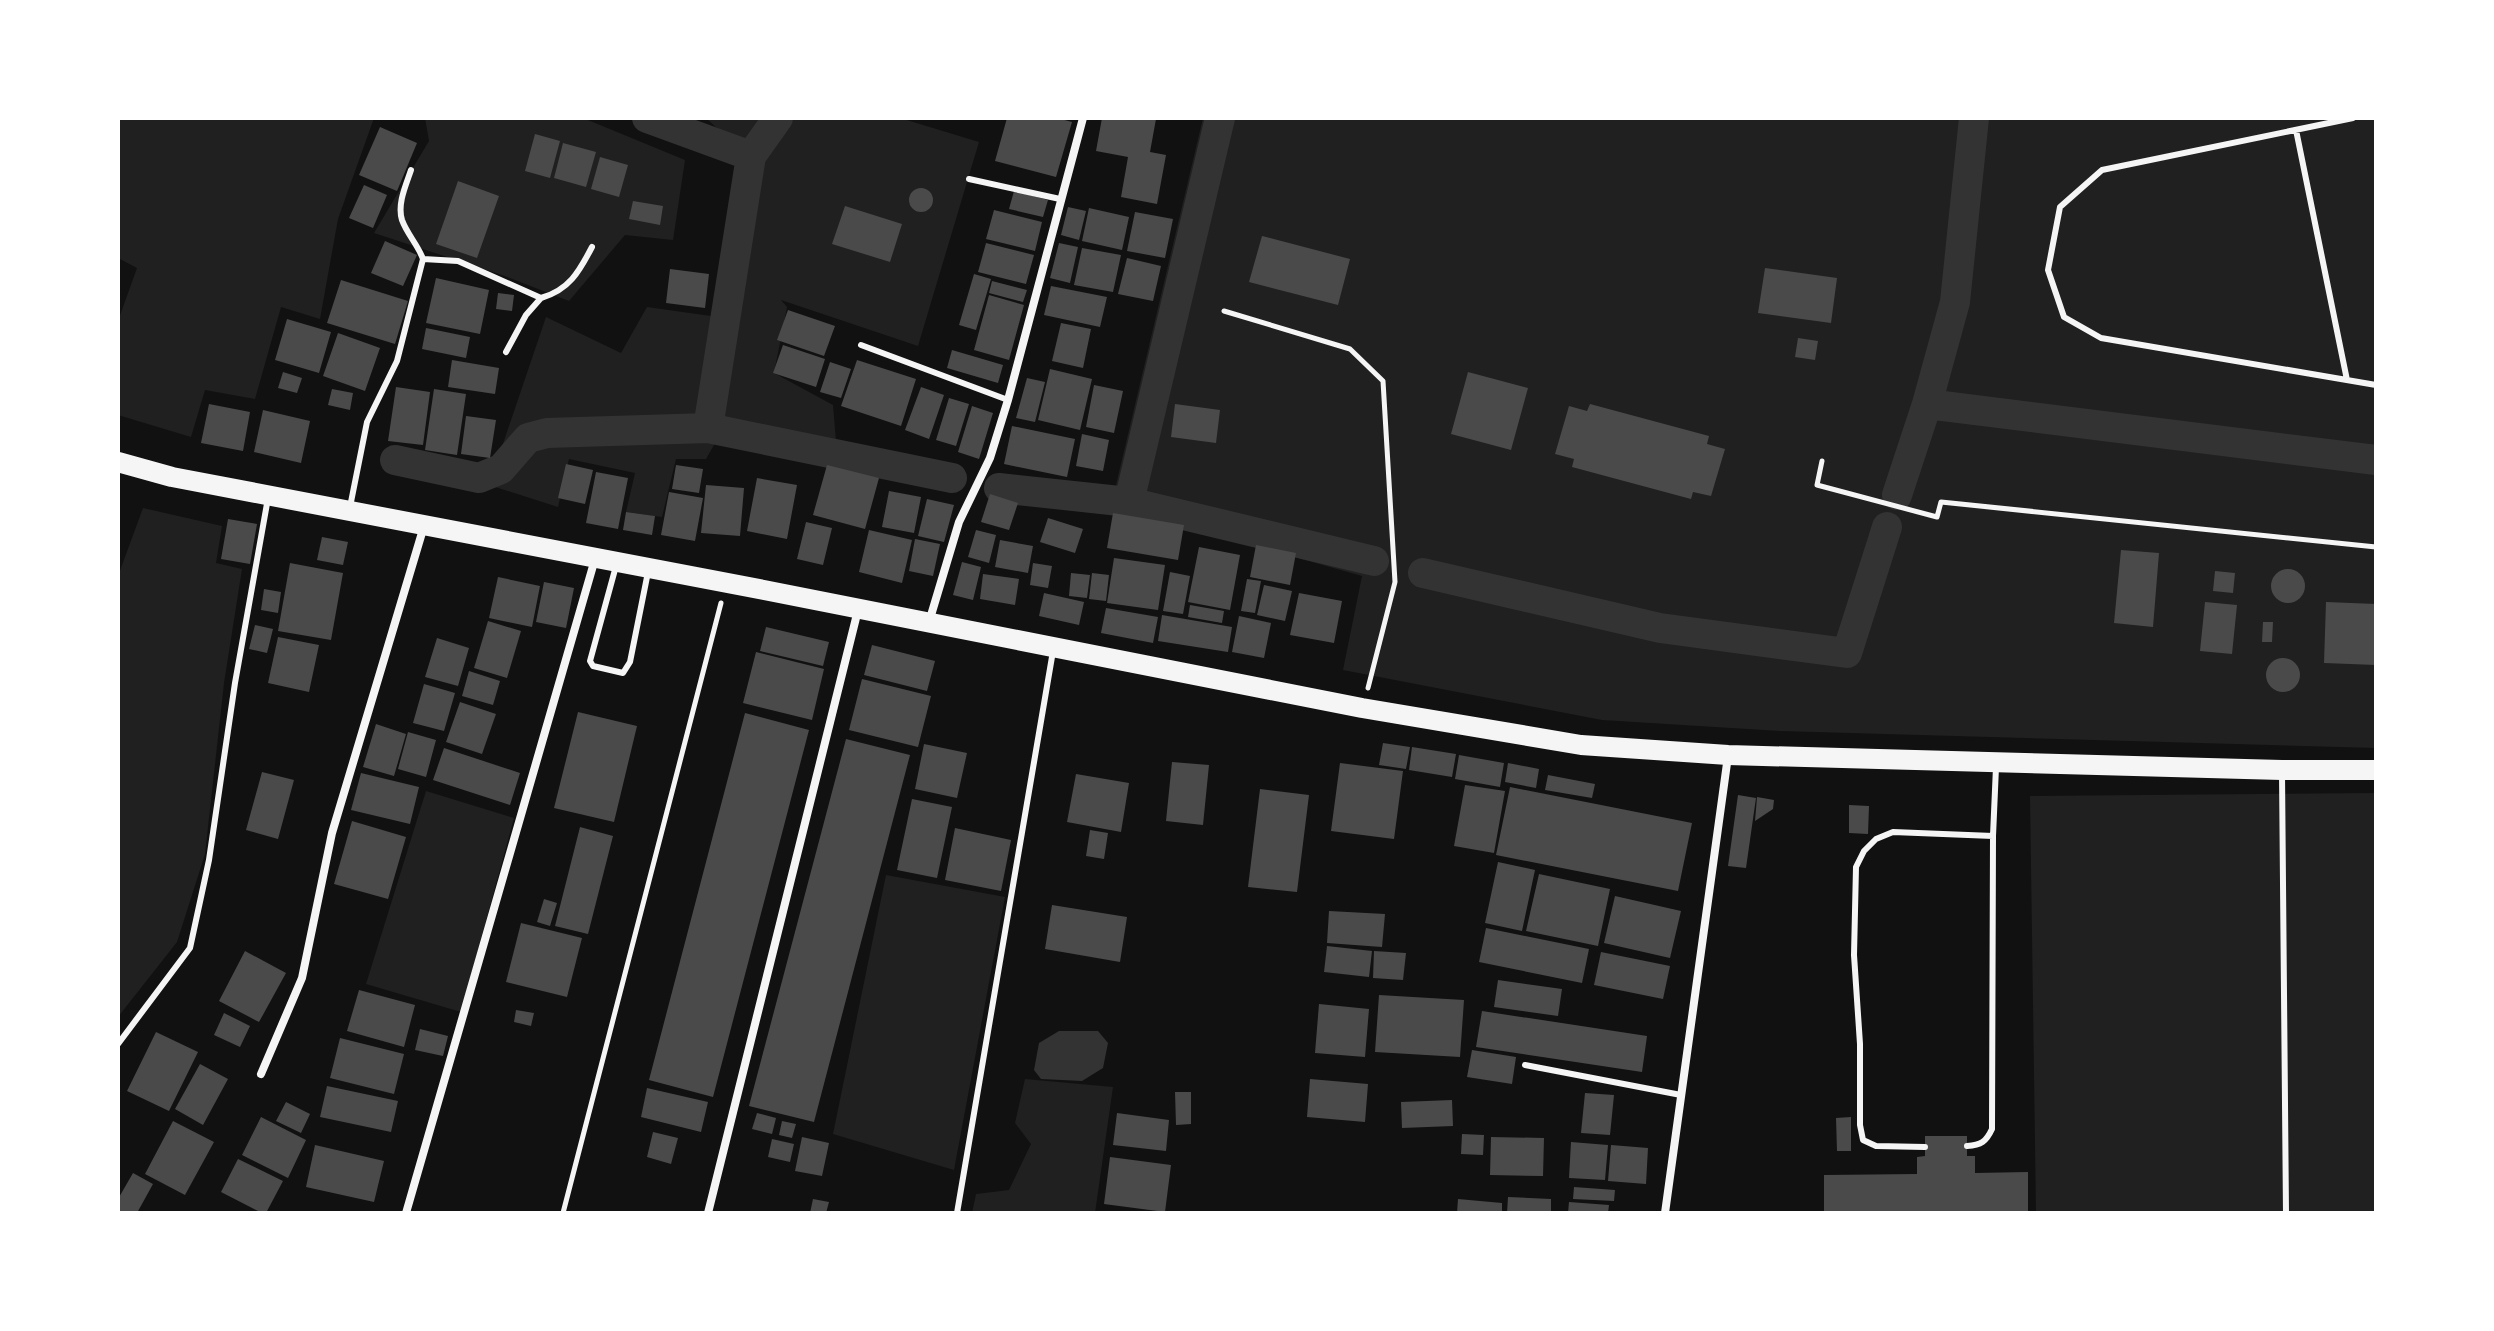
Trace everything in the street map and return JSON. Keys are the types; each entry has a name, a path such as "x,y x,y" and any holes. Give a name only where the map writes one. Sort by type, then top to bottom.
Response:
{"main road":[{"path":"118,462 172,477 268,496 1362,708 1581,745 1728,755 2376,770"}],"street":[{"path":"929,623 959,522 990,458 1008,400 1083,118"},
{"path":"261,1074 302,978 332,833 424,525"},
{"path":"406,1213 595,558"},
{"path":"708,1213 858,609"},
{"path":"1665,1213 1728,755"}],"lane":[{"path":"2353,118 2102,170 2060,207 2048,270 2064,317 2101,338 2376,385"},
{"path":"2296,130 2347,380"},
{"path":"349,511 367,422 397,361 423,259 401,217 402,199 411,170"},
{"path":"969,179 1060,199"},
{"path":"506,352 526,315 541,298 555,294 573,281 592,247"},
{"path":"423,259 458,261 541,298"},
{"path":"861,345 1008,400"},
{"path":"118,1044 190,948 209,860 235,683 268,496"},
{"path":"617,562 590,661 593,666 623,673 630,662 649,568"},
{"path":"957,1213 1054,647"},
{"path":"1967,1146 1987,1141 1992,1129 1996,763"},
{"path":"2282,770 2286,1213"},
{"path":"1925,1147 1876,1146 1863,1140 1854,955 1856,867 1864,851 1876,839 1893,832 1993,836"},
{"path":"1525,1065 1681,1095"}],"path":[{"path":"1224,311 1350,349 1383,381 1395,582 1362,708"},
{"path":"1822,461 1817,485 1937,517 1941,502 2376,547"},
{"path":"563,1213 726,583"}],"shaded area":[{"path":"118,118 374,118 338,219 320,319 281,307 255,399 205,390 191,437 118,415 118,321 137,268 118,258"},
{"path":"425,118 583,118 685,160 673,240 625,235 569,301 502,275 374,233 429,141"},
{"path":"706,118 900,118 979,142 918,346 781,300 787,307 774,373 833,405 836,441 718,438 706,459 676,459 662,517 626,512 635,473 569,459 558,507 489,485 546,317 621,353 647,307 711,316 730,212 758,178 735,145"},
{"path":"1203,118 2376,118 2376,748 1780,731 1602,720 1343,670 1362,576 1111,506"},
{"path":"143,508 222,526 216,563 242,569 224,683 205,854 177,942 118,1017 118,576"},
{"path":"426,791 514,818 461,1012 366,984"},
{"path":"2376,793 2376,1213 2036,1213 2030,796"},
{"path":"886,875 1005,897 954,1170 833,1134"},
{"path":"1059,1031 1098,1031 1108,1043 1103,1068 1082,1081 1041,1079 1034,1070 1039,1043"},
{"path":"1025,1079 1113,1087 1095,1213 972,1213 976,1194 1009,1190 1031,1144 1015,1123"}],"building":[{"path":"1007,118 1057,118 1072,122 1056,177 995,161"},
{"path":"1102,118 1156,119 1150,152 1166,155 1157,204 1121,197 1128,157 1096,151"},
{"path":"380,127 417,143 397,191 359,175"},
{"path":"535,134 560,141 550,178 525,171"},
{"path":"563,143 596,152 586,187 554,178"},
{"path":"600,157 628,165 619,197 591,189"},
{"path":"458,181 499,196 477,258 436,244"},
{"path":"364,185 387,195 373,228 349,218"},
{"path":"921,188 929,192 933,200 929,208 921,212 913,208 909,200 913,192"},
{"path":"1014,191 1048,200 1043,217 1009,209"},
{"path":"633,201 663,206 660,225 629,219"},
{"path":"845,206 902,224 890,262 832,244"},
{"path":"1068,207 1086,211 1079,240 1061,235"},
{"path":"1089,208 1129,217 1122,250 1082,241"},
{"path":"994,210 1042,222 1035,251 986,239"},
{"path":"1135,212 1173,219 1165,258 1127,251"},
{"path":"1262,236 1350,259 1338,305 1249,282"},
{"path":"385,241 417,255 403,286 371,273"},
{"path":"986,243 1034,255 1026,284 978,272"},
{"path":"1059,243 1078,247 1070,283 1050,278"},
{"path":"1082,248 1121,255 1113,292 1074,285"},
{"path":"1127,258 1161,266 1153,301 1118,294"},
{"path":"1765,268 1837,278 1831,323 1758,313"},
{"path":"670,269 709,274 705,308 666,303"},
{"path":"974,274 991,279 976,330 959,325"},
{"path":"436,278 489,290 480,334 426,323"},
{"path":"341,280 408,301 395,344 327,323"},
{"path":"992,281 1027,290 1023,302 989,293"},
{"path":"1051,286 1107,297 1100,327 1044,315"},
{"path":"498,293 514,295 512,311 496,309"},
{"path":"989,295 1024,305 1009,360 974,350"},
{"path":"788,310 835,326 824,356 777,340"},
{"path":"287,319 331,332 319,373 275,360"},
{"path":"1061,323 1091,329 1083,368 1052,361"},
{"path":"426,328 470,337 466,358 422,349"},
{"path":"338,333 380,348 365,391 323,376"},
{"path":"1798,338 1818,341 1815,360 1795,357"},
{"path":"783,345 825,359 816,387 773,373"},
{"path":"952,350 1003,365 998,383 947,368"},
{"path":"452,360 499,368 495,394 448,387"},
{"path":"857,360 916,379 901,426 841,406"},
{"path":"830,362 851,369 841,398 820,392"},
{"path":"1050,369 1092,379 1080,430 1038,420"},
{"path":"283,372 302,378 297,393 278,388"},
{"path":"1468,372 1528,388 1511,450 1451,434"},
{"path":"1027,378 1045,382 1035,422 1016,418"},
{"path":"1094,385 1123,391 1114,433 1086,427"},
{"path":"396,387 430,392 423,445 388,441"},
{"path":"921,387 944,395 929,439 905,430"},
{"path":"332,389 353,393 350,410 328,405"},
{"path":"434,389 466,394 457,455 425,450"},
{"path":"949,398 969,404 956,446 936,440"},
{"path":"209,404 250,412 243,451 201,443"},
{"path":"1175,404 1220,410 1216,443 1171,437"},
{"path":"1590,404 1709,436 1707,444 1725,449 1711,496 1693,492 1691,499 1572,467 1574,459 1555,454 1569,406 1587,411"},
{"path":"972,406 993,413 979,459 958,452"},
{"path":"263,410 310,421 301,463 254,452"},
{"path":"466,416 496,420 490,458 461,454"},
{"path":"1012,426 1075,439 1067,477 1004,464"},
{"path":"1082,434 1109,440 1103,471 1076,466"},
{"path":"566,464 593,470 585,504 558,498"},
{"path":"676,465 703,469 699,493 672,489"},
{"path":"827,465 879,478 865,529 813,515"},
{"path":"596,472 628,478 618,529 586,523"},
{"path":"757,478 797,485 787,539 747,531"},
{"path":"706,485 744,488 740,536 701,533"},
{"path":"889,491 921,497 914,533 882,527"},
{"path":"669,492 703,498 695,541 661,535"},
{"path":"990,494 1018,503 1009,530 981,522"},
{"path":"927,499 954,505 944,542 918,536"},
{"path":"626,512 655,516 652,535 623,530"},
{"path":"1113,513 1184,525 1178,560 1107,548"},
{"path":"1048,518 1083,529 1075,553 1040,542"},
{"path":"228,519 257,524 250,564 221,559"},
{"path":"806,522 832,528 823,565 797,559"},
{"path":"869,530 912,540 902,583 859,572"},
{"path":"976,530 996,535 989,563 968,557"},
{"path":"322,537 348,542 343,565 317,560"},
{"path":"915,539 940,544 933,576 909,571"},
{"path":"1000,540 1033,546 1028,573 995,567"},
{"path":"1256,545 1296,553 1290,585 1250,577"},
{"path":"1199,547 1240,555 1230,610 1188,602"},
{"path":"2121,550 2159,553 2153,627 2114,623"},
{"path":"1114,558 1165,565 1158,610 1107,603"},
{"path":"962,562 981,567 973,600 953,595"},
{"path":"290,563 343,573 331,640 278,631"},
{"path":"1033,563 1052,566 1048,588 1030,585"},
{"path":"2288,569 2300,574 2305,586 2300,598 2288,603 2276,598 2271,586 2276,574"},
{"path":"2215,571 2235,573 2233,593 2213,591"},
{"path":"1170,572 1190,576 1183,614 1163,611"},
{"path":"1071,573 1090,575 1087,598 1069,596"},
{"path":"1092,573 1109,575 1106,601 1089,599"},
{"path":"983,574 1019,579 1015,605 980,599"},
{"path":"498,577 540,586 532,627 489,618"},
{"path":"1247,579 1261,581 1255,613 1241,611"},
{"path":"544,582 574,588 566,628 536,622"},
{"path":"1264,585 1292,591 1285,621 1257,615"},
{"path":"264,589 281,592 278,613 261,610"},
{"path":"1044,593 1084,602 1079,625 1039,616"},
{"path":"1299,593 1342,601 1334,643 1290,635"},
{"path":"2205,602 2237,605 2232,654 2200,651"},
{"path":"2326,602 2376,604 2376,665 2324,663"},
{"path":"1190,605 1224,611 1222,623 1188,617"},
{"path":"1106,608 1158,617 1153,643 1101,633"},
{"path":"1162,615 1232,627 1228,652 1158,641"},
{"path":"1239,616 1271,623 1264,658 1232,652"},
{"path":"488,621 521,631 507,678 474,668"},
{"path":"2263,622 2273,622 2272,642 2262,642"},
{"path":"255,625 273,629 267,653 249,649"},
{"path":"766,627 829,642 823,666 760,651"},
{"path":"278,637 319,645 309,692 268,683"},
{"path":"437,638 469,648 458,686 425,677"},
{"path":"872,645 935,661 927,691 864,675"},
{"path":"756,652 824,669 812,720 743,703"},
{"path":"2283,658 2295,663 2300,675 2295,687 2283,692 2271,687 2266,675 2271,663"},
{"path":"469,671 500,681 493,705 462,696"},
{"path":"862,679 931,696 918,747 849,730"},
{"path":"424,684 455,693 444,731 413,723"},
{"path":"460,702 496,714 482,754 446,742"},
{"path":"578,712 637,726 614,822 554,808"},
{"path":"745,713 809,730 713,1097 649,1080"},
{"path":"376,724 406,734 394,776 363,767"},
{"path":"408,732 436,740 426,777 398,769"},
{"path":"846,739 910,755 814,1122 749,1106"},
{"path":"1383,743 1410,747 1406,769 1379,765"},
{"path":"924,744 967,753 957,798 915,789"},
{"path":"1412,747 1456,754 1452,777 1409,770"},
{"path":"444,748 520,773 510,805 433,780"},
{"path":"1459,755 1504,763 1500,787 1455,779"},
{"path":"1172,762 1209,765 1203,825 1166,821"},
{"path":"1340,763 1403,771 1394,839 1331,831"},
{"path":"1508,763 1539,769 1536,788 1505,782"},
{"path":"262,772 294,780 278,839 246,830"},
{"path":"361,773 419,787 410,824 351,810"},
{"path":"1076,774 1129,783 1121,832 1067,822"},
{"path":"1548,775 1595,784 1592,798 1545,790"},
{"path":"1465,785 1505,791 1494,853 1454,846"},
{"path":"1510,787 1692,823 1678,891 1496,855"},
{"path":"1260,789 1309,795 1297,892 1248,887"},
{"path":"1738,795 1756,798 1746,868 1728,866"},
{"path":"1757,797 1774,800 1773,809 1755,821"},
{"path":"912,799 952,807 937,878 897,870"},
{"path":"1849,805 1869,806 1868,834 1849,833"},
{"path":"352,821 406,837 388,899 334,884"},
{"path":"580,827 613,836 588,934 555,926"},
{"path":"955,828 1011,840 1001,891 945,880"},
{"path":"1090,830 1108,833 1104,859 1086,856"},
{"path":"1498,862 1535,870 1522,931 1485,923"},
{"path":"1539,874 1610,889 1598,946 1526,931"},
{"path":"1615,896 1681,911 1670,958 1604,943"},
{"path":"544,899 557,903 550,926 537,922"},
{"path":"1052,905 1127,917 1120,962 1045,949"},
{"path":"1329,911 1385,914 1382,947 1327,943"},
{"path":"521,923 582,938 567,997 506,982"},
{"path":"1486,928 1589,949 1582,983 1479,962"},
{"path":"1327,946 1372,951 1369,977 1324,972"},
{"path":"245,951 286,973 259,1022 219,1001"},
{"path":"1374,951 1406,953 1403,980 1373,978"},
{"path":"1601,952 1670,966 1663,999 1594,985"},
{"path":"1498,980 1562,989 1558,1016 1494,1007"},
{"path":"359,990 415,1005 404,1047 347,1031"},
{"path":"1379,995 1464,1000 1460,1057 1375,1052"},
{"path":"1319,1004 1369,1009 1365,1057 1315,1053"},
{"path":"516,1010 534,1013 531,1026 514,1022"},
{"path":"1482,1011 1647,1036 1642,1072 1476,1047"},
{"path":"224,1013 250,1026 240,1047 214,1035"},
{"path":"420,1029 448,1036 443,1056 415,1050"},
{"path":"156,1032 198,1052 169,1111 127,1091"},
{"path":"340,1038 404,1054 394,1094 330,1078"},
{"path":"1472,1050 1516,1057 1512,1084 1467,1077"},
{"path":"200,1064 228,1079 203,1125 175,1109"},
{"path":"1310,1079 1368,1084 1365,1122 1307,1117"},
{"path":"327,1086 398,1101 391,1132 320,1117"},
{"path":"647,1088 708,1102 701,1132 641,1117"},
{"path":"1175,1092 1191,1092 1191,1124 1176,1125"},
{"path":"1585,1093 1614,1095 1610,1135 1581,1133"},
{"path":"1452,1100 1453,1126 1402,1128 1401,1102"},
{"path":"286,1102 310,1114 301,1133 276,1121"},
{"path":"757,1113 776,1118 772,1134 752,1129"},
{"path":"1117,1113 1169,1120 1166,1151 1113,1145"},
{"path":"261,1117 306,1140 288,1178 242,1155"},
{"path":"1851,1117 1851,1151 1837,1151 1836,1118"},
{"path":"173,1121 214,1142 185,1195 145,1174"},
{"path":"782,1121 796,1124 792,1138 779,1135"},
{"path":"653,1132 678,1138 671,1164 647,1157"},
{"path":"1462,1134 1484,1135 1483,1155 1461,1154"},
{"path":"1925,1136 1967,1136 1967,1156 1975,1156 1975,1173 2028,1172 2028,1213 1824,1213 1824,1175 1917,1174 1917,1157 1925,1156"},
{"path":"802,1137 829,1143 822,1176 795,1171"},
{"path":"1491,1137 1544,1138 1543,1176 1490,1175"},
{"path":"772,1139 794,1144 790,1162 768,1157"},
{"path":"1571,1142 1608,1145 1605,1180 1569,1178"},
{"path":"315,1145 384,1161 374,1202 306,1187"},
{"path":"1611,1145 1648,1148 1646,1184 1608,1181"},
{"path":"1110,1157 1171,1165 1165,1212 1104,1204"},
{"path":"238,1159 283,1181 266,1213 221,1192"},
{"path":"133,1173 153,1184 137,1213 118,1213 118,1199"},
{"path":"1574,1187 1615,1190 1614,1201 1573,1199"},
{"path":"1508,1197 1551,1199 1551,1213 1507,1213"},
{"path":"813,1199 829,1202 826,1213 810,1213"},
{"path":"1458,1199 1502,1203 1502,1213 1457,1213"},
{"path":"1569,1202 1609,1205 1608,1213 1568,1213"}],"waterway":[{"path":"647,118 751,156"},
{"path":"708,428 751,156 778,118"},
{"path":"1129,502 1220,118"},
{"path":"1897,495 1927,404 1955,302 1974,118"},
{"path":"1927,404 2376,460"},
{"path":"395,460 479,478 501,469 528,438 547,433 708,428 952,478"},
{"path":"999,488 1129,502 1374,561"},
{"path":"1423,573 1660,628 1847,653 1887,527"}]}
